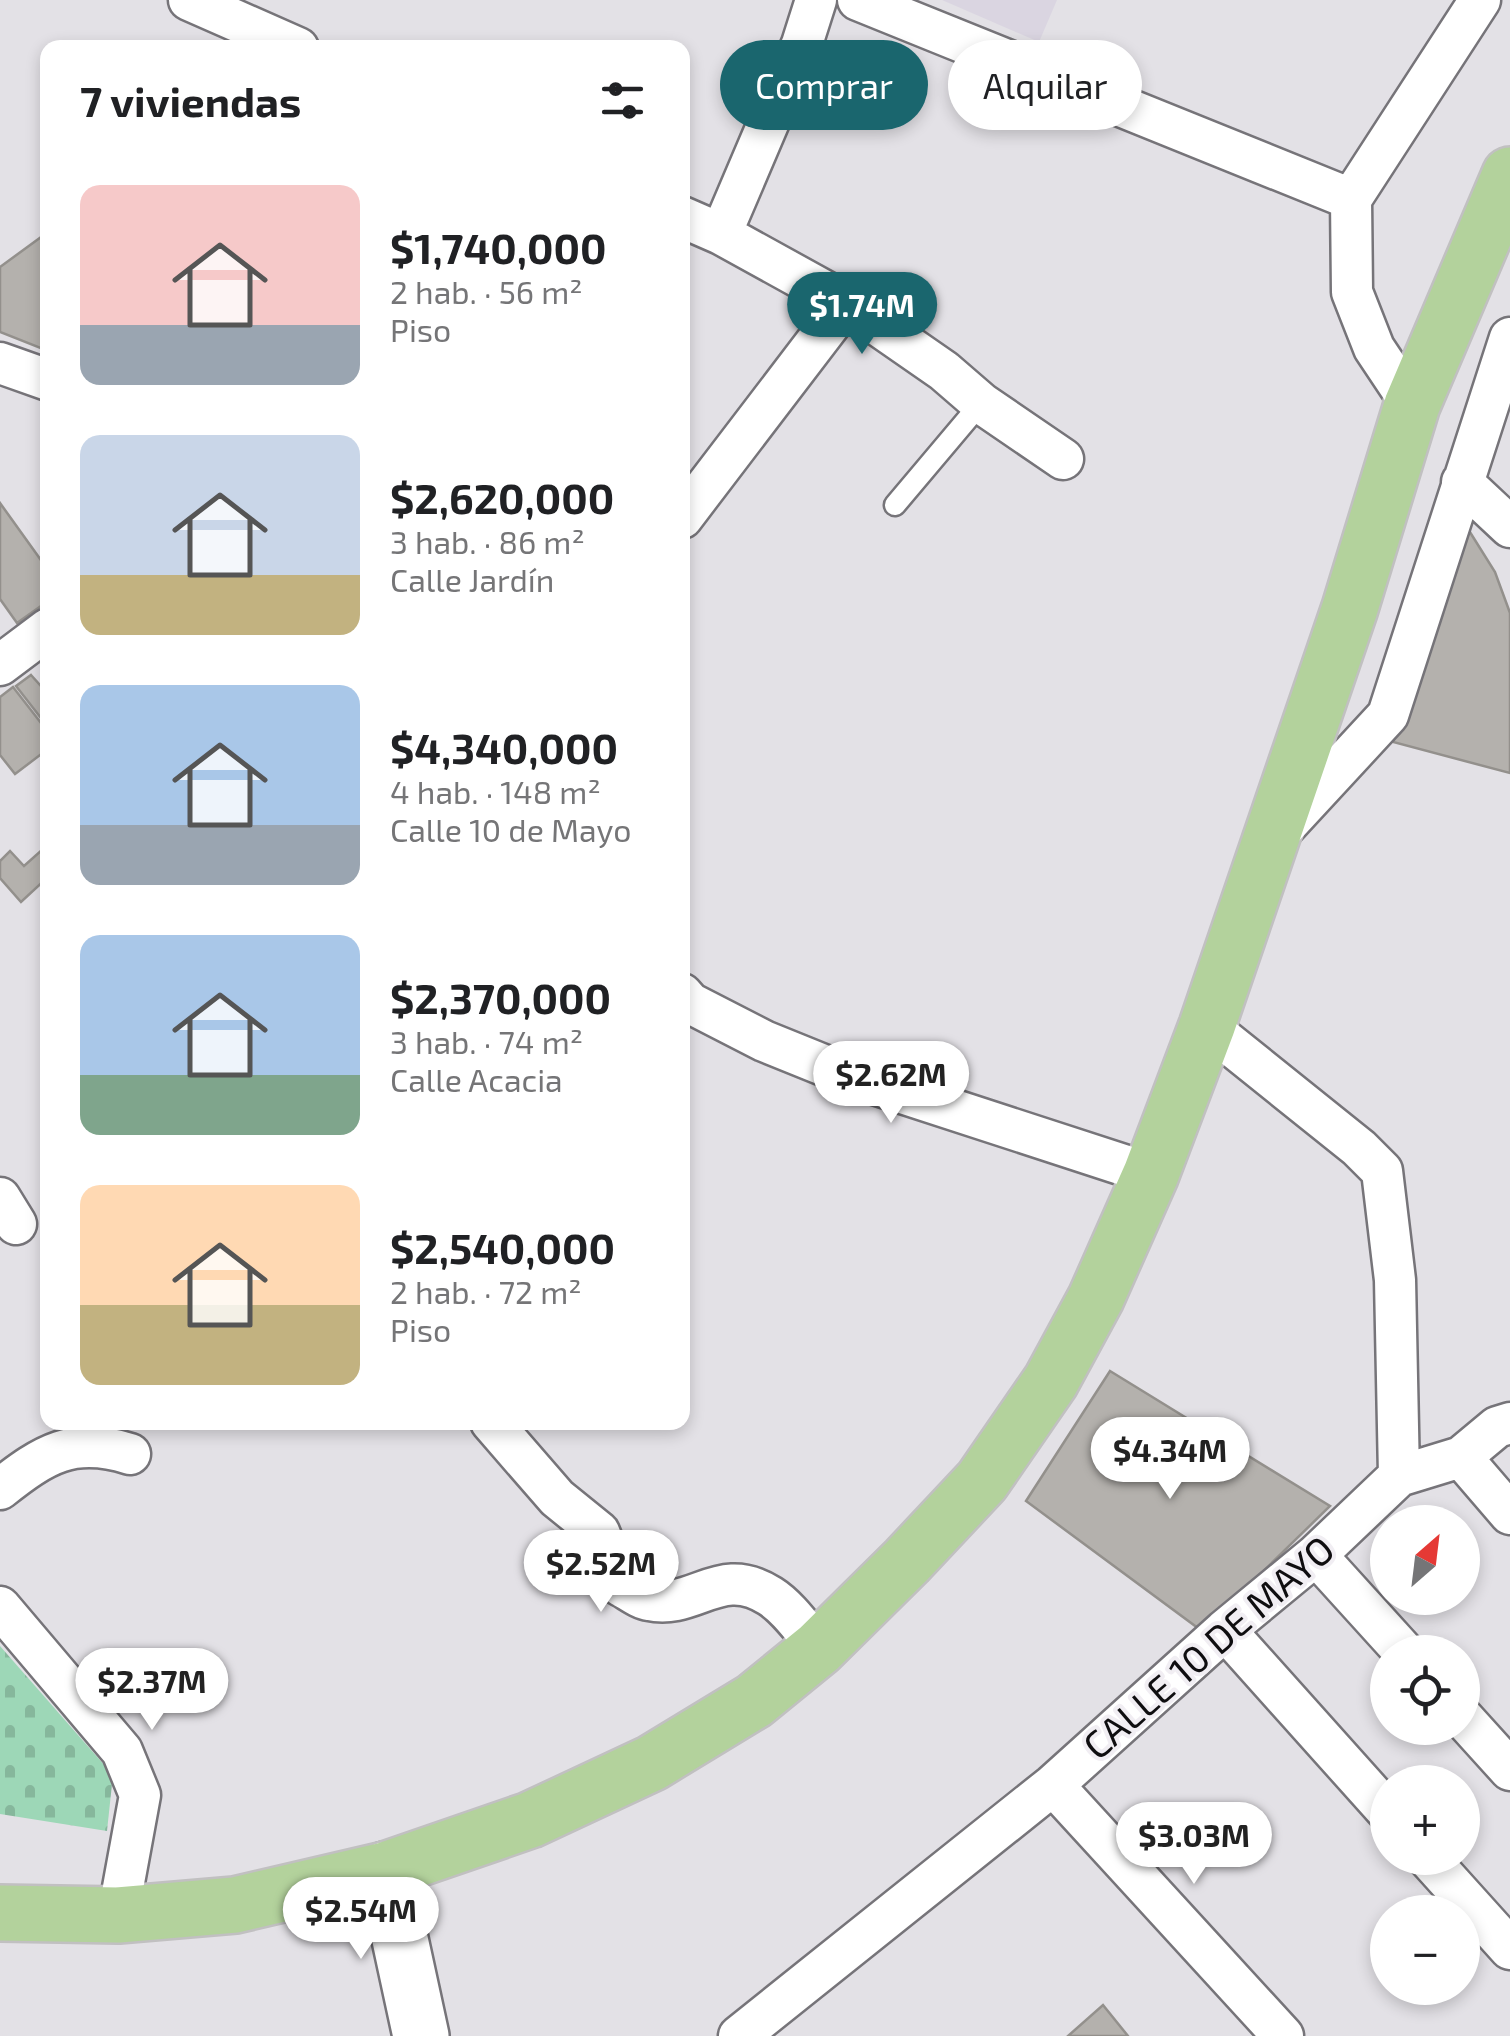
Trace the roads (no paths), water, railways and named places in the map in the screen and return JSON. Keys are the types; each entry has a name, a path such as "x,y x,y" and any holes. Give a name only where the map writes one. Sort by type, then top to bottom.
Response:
{"highway":[{"path":"0,1913 118,1914 236,1904 385,1870 530,1820 652,1763 754,1701 819,1648 982,1482 1051,1381 1096,1298 1151,1174 1207,1026 1350,608 1412,405 1507,200"}],"main road":[{"path":"385,1870 421,2036"}],"street":[{"path":"190,0 280,40"},
{"path":"722,234 802,44 816,0"},
{"path":"858,0 1351,199"},
{"path":"1412,405 1374,348 1352,292 1351,199 1480,0"},
{"path":"690,220 846,303 1063,458"},
{"path":"690,508 846,303"},
{"path":"1268,844 1388,715 1510,338"},
{"path":"0,363 40,377"},
{"path":"1462,482 1510,528"},
{"path":"0,665 40,634"},
{"path":"690,1002 764,1042 854,1077 1151,1174"},
{"path":"1207,1026 1359,1148 1382,1171 1395,1280 1399,1476 1462,1458 1497,1426 1510,1423"},
{"path":"499,1430 557,1498 599,1532 621,1586 649,1600 683,1599 728,1582 765,1593 819,1648"},
{"path":"0,1488 35,1462 68,1447 106,1446 130,1454"},
{"path":"1462,1458 1510,1514"},
{"name":"CALLE 10 DE MAYO","path":"739,2036 1053,1785 1225,1630 1316,1555 1399,1476"},
{"path":"1316,1555 1389,1635"},
{"path":"0,1607 122,1750 140,1794 118,1914"},
{"path":"1225,1630 1370,1792"},
{"path":"1480,1738 1510,1770"},
{"path":"1053,1785 1283,2036"},
{"path":"1443,1875 1510,1949"}],"lane":[{"path":"896,505 981,403"}]}
